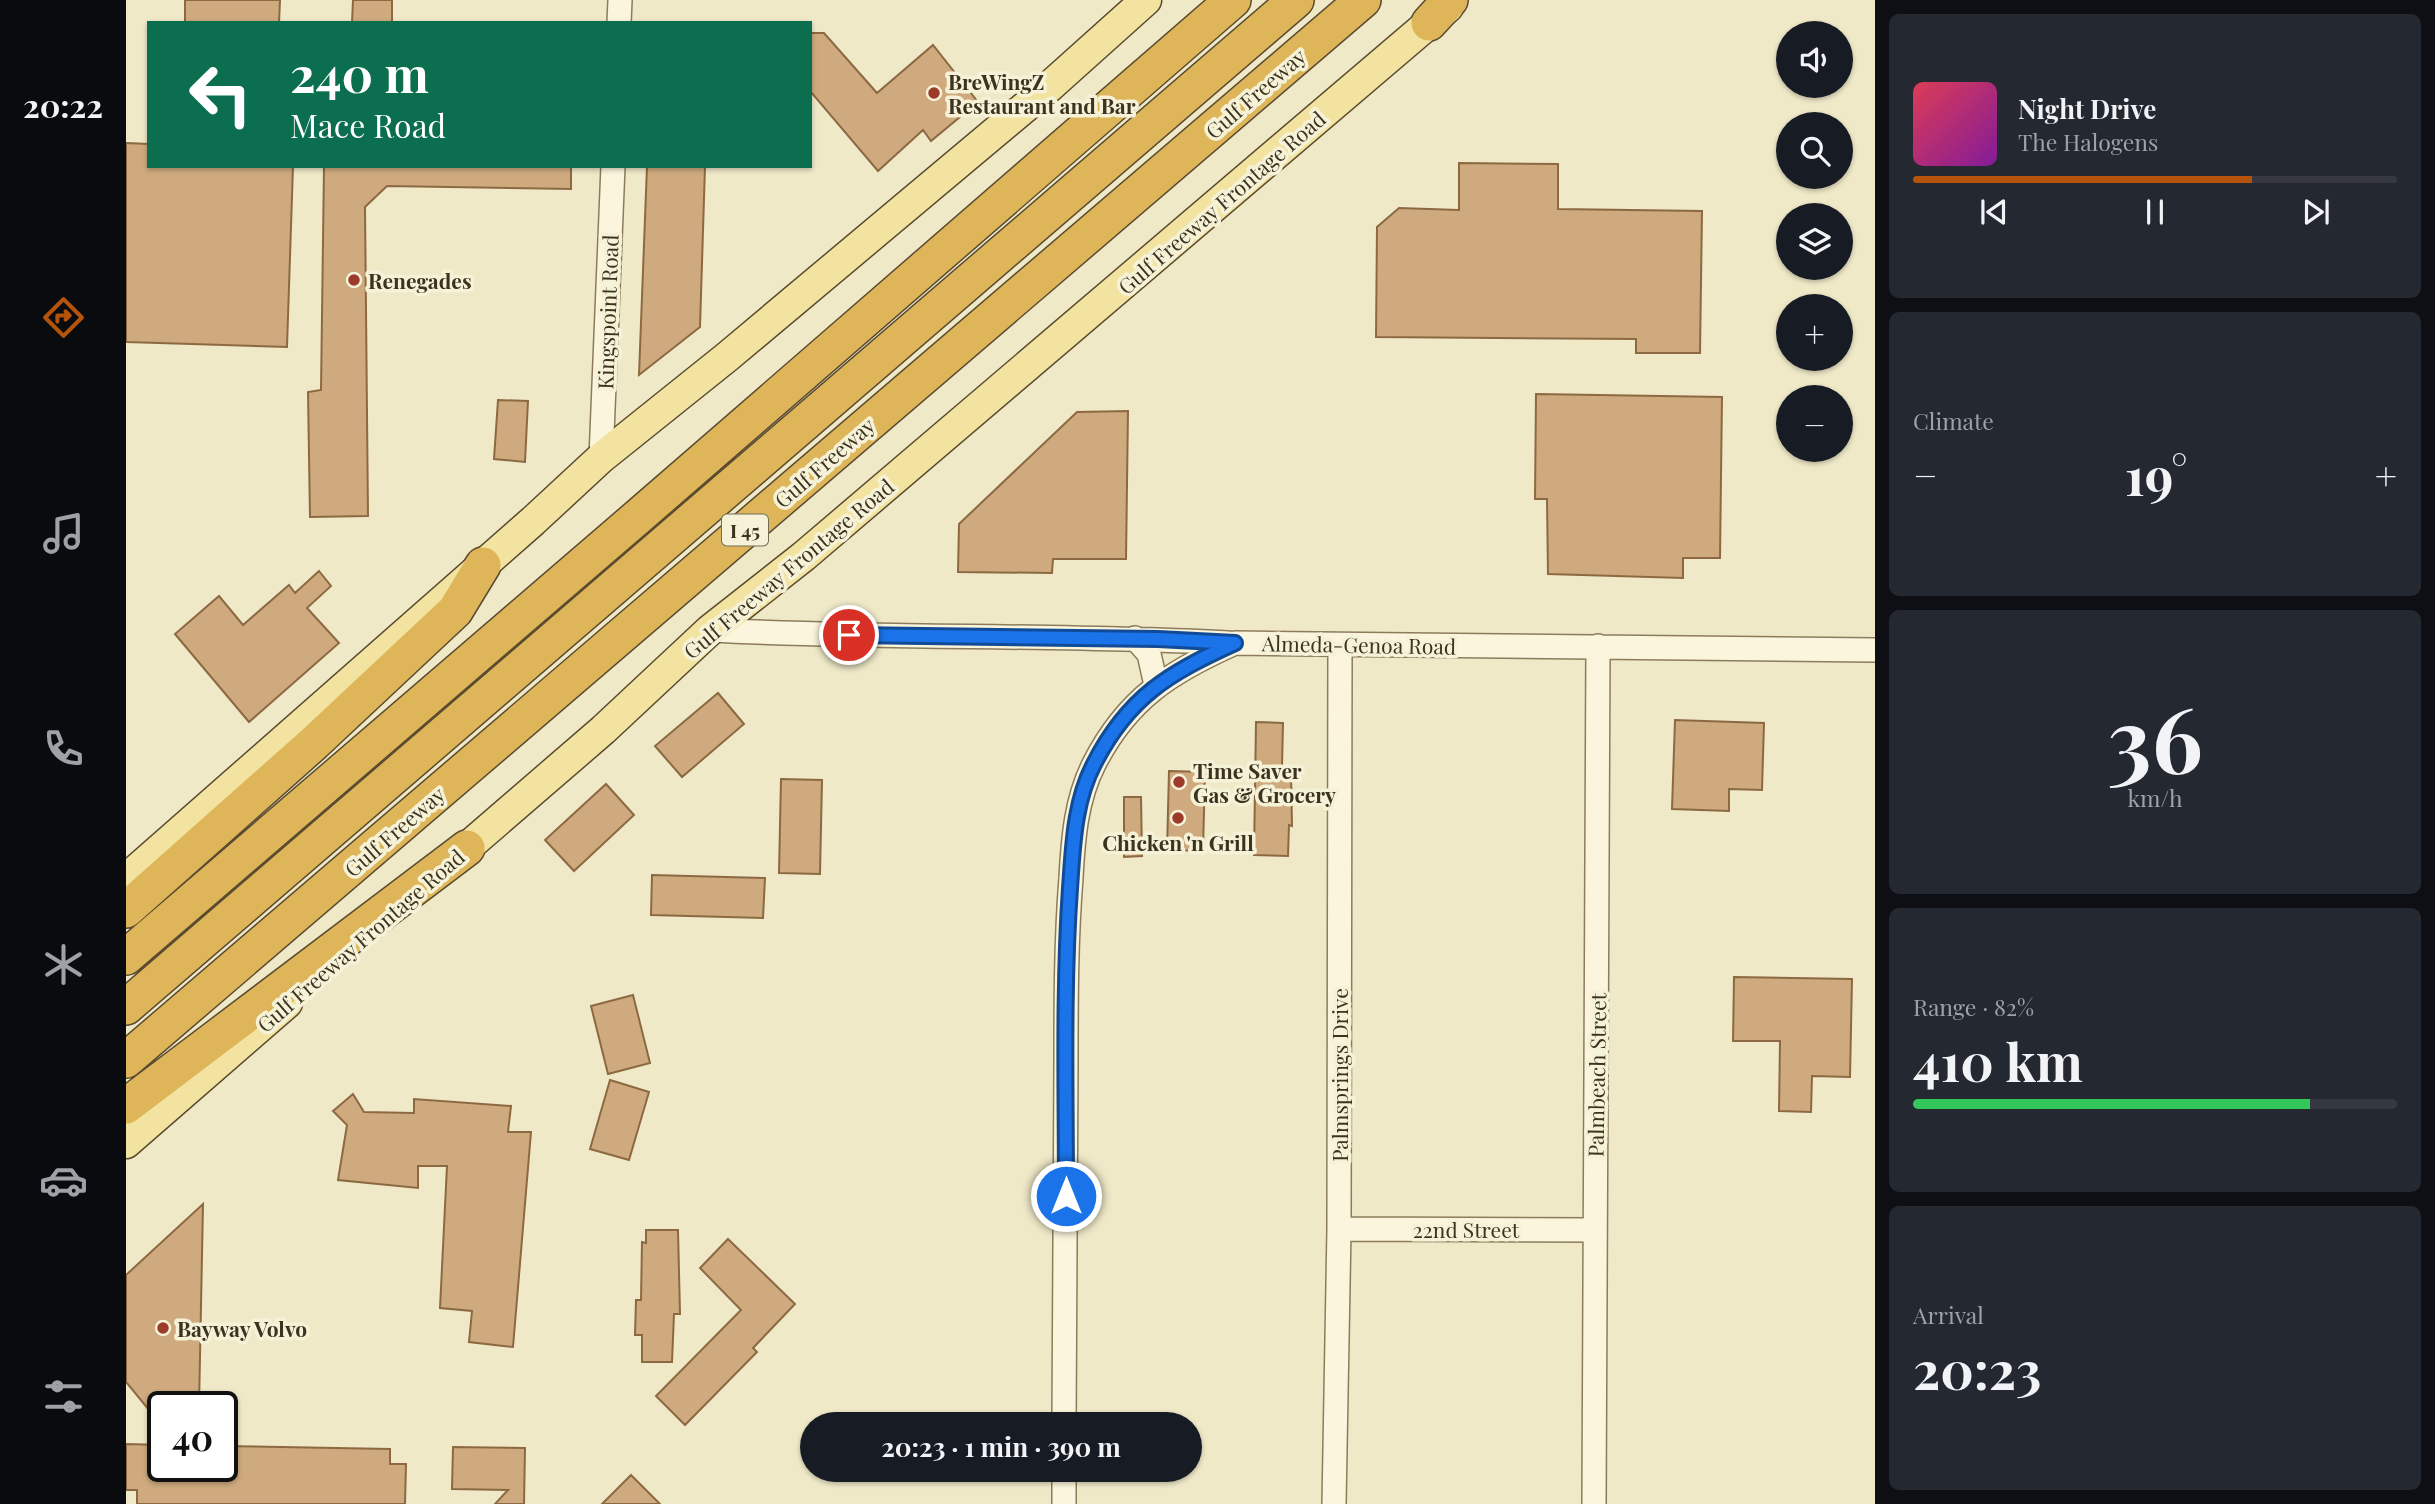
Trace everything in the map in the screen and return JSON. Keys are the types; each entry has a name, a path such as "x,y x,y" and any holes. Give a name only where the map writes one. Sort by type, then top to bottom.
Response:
{"highway":[{"path":"126,957 1233,0"},
{"name":"Gulf Freeway","path":"126,1007 1296,0"},
{"name":"Gulf Freeway","path":"126,1060 1363,0"},
{"path":"126,910 314,743 455,611 483,565"},
{"path":"126,1105 467,849"}],"main road":[{"path":"126,879 601,458 727,357 1048,88 1146,0"},
{"name":"Gulf Freeway Frontage Road","path":"126,1143 603,730 710,629 804,556 1456,0"}],"street":[{"path":"619,21 620,0"},
{"name":"Kingspoint Road","path":"601,458 613,168"},
{"path":"710,629 797,634 1135,638 1235,643"},
{"path":"1135,638 1149,654 1156,685"},
{"name":"Almeda-Genoa Road","path":"1064,1412 1067,935 1077,814 1093,765 1120,723 1149,690 1190,663 1235,643 1875,650"},
{"name":"Palmsprings Drive","path":"1334,1504 1339,1229 1340,645"},
{"name":"Palmbeach Street","path":"1594,1504 1598,646"},
{"name":"22nd Street","path":"1339,1229 1594,1230"},
{"path":"1063,1504 1064,1482"}],"building":[{"path":"185,0 280,0 279,21 185,21"},
{"path":"353,0 392,0 392,21 352,21"},
{"path":"812,33 824,33 877,93 933,45 978,102 931,141 923,130 878,171 812,93"},
{"path":"126,143 147,144 147,168 293,168 287,347 126,342"},
{"path":"1459,163 1558,164 1558,209 1702,211 1700,353 1636,353 1636,339 1376,337 1377,227 1399,208 1459,210"},
{"path":"324,168 571,168 571,189 387,186 365,207 368,516 310,517 308,392 321,390"},
{"path":"647,168 705,168 700,327 639,375"},
{"path":"1536,394 1722,397 1720,558 1683,558 1683,578 1548,574 1547,499 1535,499"},
{"path":"498,400 528,401 525,462 494,459"},
{"path":"1128,411 1126,559 1053,559 1052,573 958,572 959,524 1077,412"},
{"path":"319,571 331,586 307,608 339,643 249,722 175,634 219,596 243,625 289,585 295,593"},
{"path":"718,693 744,724 682,777 655,746"},
{"path":"1675,720 1764,723 1762,790 1729,789 1729,811 1672,809"},
{"path":"1256,722 1283,723 1282,766 1284,774 1291,774 1292,826 1289,825 1288,856 1254,855"},
{"path":"1169,771 1205,772 1203,851 1167,850"},
{"path":"781,779 822,780 820,874 779,873"},
{"path":"606,784 634,815 574,871 545,840"},
{"path":"1124,797 1141,797 1142,856 1124,857"},
{"path":"652,875 765,878 763,918 651,915"},
{"path":"1734,977 1852,979 1850,1077 1812,1076 1811,1112 1779,1111 1780,1041 1733,1041"},
{"path":"633,995 650,1063 608,1074 591,1006"},
{"path":"610,1080 649,1092 629,1160 590,1149"},
{"path":"353,1094 364,1112 414,1113 414,1099 511,1106 508,1132 531,1132 513,1347 469,1342 472,1311 440,1308 447,1166 418,1166 418,1188 338,1180 347,1125 333,1111"},
{"name":"Bayway Volvo","path":"203,1204 199,1391 147,1391 147,1408 126,1382 126,1275"},
{"path":"646,1230 678,1230 680,1314 674,1314 672,1362 642,1362 642,1335 635,1335 636,1300 641,1300 642,1242 646,1243"},
{"path":"728,1239 795,1304 753,1348 757,1352 685,1425 656,1396 741,1310 700,1268"},
{"path":"126,1444 147,1445 147,1482 238,1482 238,1446 390,1449 390,1464 406,1464 405,1504 137,1504 137,1490 126,1490"},
{"path":"453,1447 525,1448 524,1504 495,1504 508,1490 452,1489"},
{"path":"631,1475 660,1504 602,1504"}],"place":[{"name":"BreWingZ Restaurant and Bar","path":"934,93"},
{"name":"Renegades","path":"354,280"},
{"name":"Time Saver Gas & Grocery","path":"1179,782"},
{"name":"Chicken 'n Grill","path":"1178,818"},
{"name":"Bayway Volvo","path":"163,1328"}],"route":[{"path":"849,635 1158,639 1235,643 1190,663 1149,690 1120,723 1093,765 1077,814 1067,935 1066,1196"}]}
